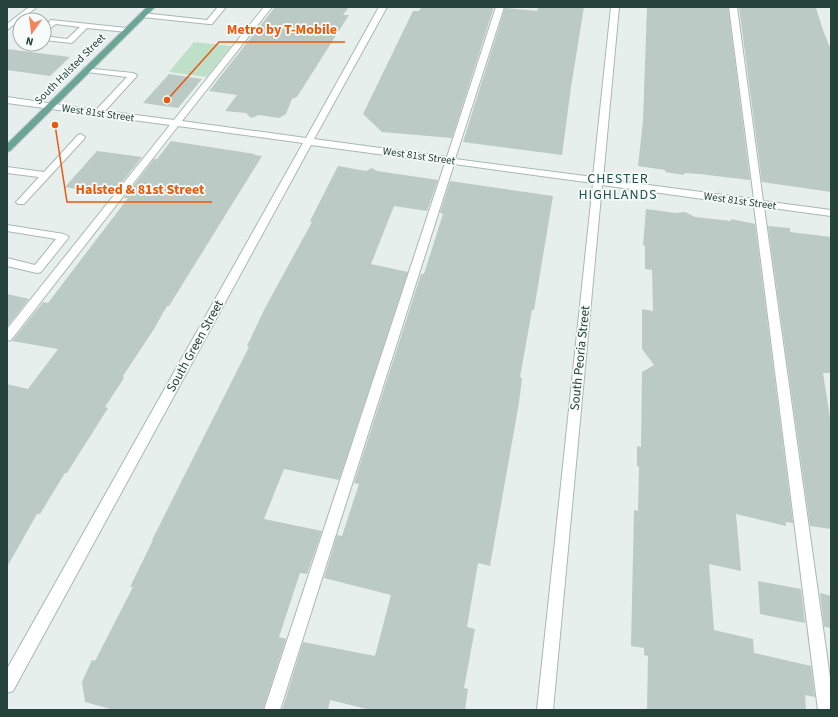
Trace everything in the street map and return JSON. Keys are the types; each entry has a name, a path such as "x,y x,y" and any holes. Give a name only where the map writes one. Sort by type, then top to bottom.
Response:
{"main road":[{"name":"South Halsted Street","path":"7,149 150,7"}],"street":[{"path":"7,28 33,7"},
{"path":"142,15 209,22 222,7"},
{"path":"7,337 268,7"},
{"name":"South Green Street","path":"7,685 384,7"},
{"path":"272,710 500,7"},
{"name":"South Peoria Street","path":"545,710 615,7"},
{"path":"733,7 826,710"},
{"path":"52,24 54,22 127,30"},
{"path":"52,39 69,41 86,26"},
{"path":"87,70 133,75 99,112"},
{"name":"West 81st Street","path":"7,100 831,213"},
{"path":"22,202 81,137"},
{"path":"7,170 46,175"},
{"path":"7,228 64,237 37,269 7,262"},
{"path":"57,244 77,247"}],"green space":[{"path":"194,42 231,46 207,77 169,72"}],"building":[{"path":"275,7 349,7 343,15 349,15 297,97 292,99 286,114 279,118 259,115 251,118 246,113 225,111 237,95 209,91"},
{"path":"422,7 494,7 452,138 382,132 363,114 413,11 419,11"},
{"path":"538,7 584,7 562,155 463,142 505,8 537,11"},
{"path":"647,7 728,7 750,180 699,174 684,173 684,175 665,172 665,170 638,166 643,121"},
{"path":"739,7 816,8 831,50 831,192 762,182"},
{"path":"7,49 12,50 12,52 31,52 70,57 50,76 7,70"},
{"path":"169,74 202,79 178,108 143,103"},
{"path":"171,141 262,156 169,306 167,306 154,329 123,376 124,378 105,407 108,408 40,514 37,514 7,567 7,384 28,389 58,349 12,341 43,302 48,303 128,198 124,198 154,159 157,159"},
{"path":"97,151 142,157 112,195 65,187"},
{"path":"338,166 366,171 372,168 377,171 438,180 427,211 394,206 371,264 408,272 339,480 284,469 264,519 322,531 307,574 300,573 279,637 286,639 263,710 114,710 85,702 82,682 92,660 95,661 133,587 130,587 152,540 249,347 247,346 265,308 312,222 310,221"},
{"path":"450,181 553,196 534,310 532,310 520,377 522,378 519,403 490,566 478,563 467,627 475,629 464,688 468,689 465,710 371,710 330,700 328,710 282,710 303,642 375,656 391,595 324,578 337,535 342,536 359,484 354,483 421,274 424,274 443,214 440,213"},
{"path":"646,209 676,213 685,212 695,217 731,221 731,219 755,224 793,523 786,522 786,526 736,514 741,571 709,564 714,630 753,639 754,653 811,666 815,697 805,695 806,710 647,710 648,656 644,655 644,648 631,646 634,510 638,511 639,467 637,466 637,446 641,447 642,372 654,365 642,349 642,309 653,311 652,270 645,269 645,246 643,245"},
{"path":"768,226 790,228 790,232 831,237 831,373 823,373 831,424 831,529 810,526"},
{"path":"7,294 29,299 7,327"},
{"path":"758,581 801,589 805,623 760,614"},
{"path":"820,593 831,596 831,628 824,627"}],"place":[{"name":"Metro by T-Mobile","path":"167,100"},
{"name":"Halsted & 81st Street","path":"55,125"}],"district":[{"name":"CHESTER HIGHLANDS","path":"618,188"}]}
